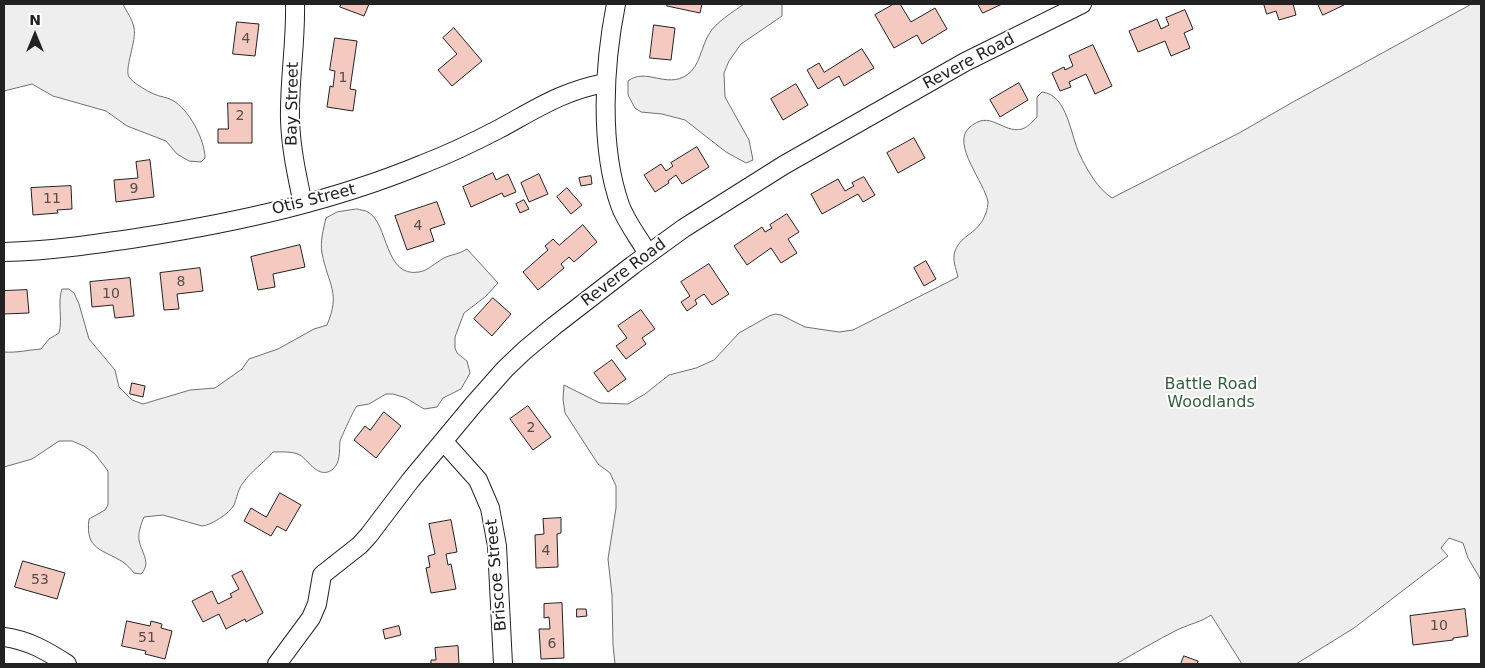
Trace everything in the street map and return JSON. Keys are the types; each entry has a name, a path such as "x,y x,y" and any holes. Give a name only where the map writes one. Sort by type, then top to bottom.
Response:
{"street":[{"name":"Bay Street","path":"295,4 290,119 293,154 303,204"},
{"path":"616,4 605,83 609,161 616,192 624,214 648,254"},
{"name":"Revere Road","path":"277,664 314,611 322,575 355,549 369,535 489,386 525,350 684,228 784,165 965,62 1082,4"},
{"name":"Otis Street","path":"4,252 84,246 176,232 303,204 361,188 466,146 566,93 605,83"},
{"name":"Briscoe Street","path":"444,442 478,480 490,508 497,546 503,664"},
{"path":"4,636 37,646 67,664"}],"green space":[{"path":"4,4 123,4 134,28 134,40 128,68 129,77 148,91 172,100 184,110 199,134 205,158 201,162 189,161 177,154 166,141 127,126 106,111 53,96 32,84 4,91"},
{"path":"744,4 782,4 782,16 741,44 729,61 724,73 725,97 749,140 753,160 746,163 726,152 685,120 662,114 641,112 635,108 628,95 628,81 635,77 642,76 671,80 687,75 695,67 706,39 712,30"},
{"name":"Battle Road Woodlands","path":"1472,4 1481,4 1481,580 1468,558 1463,543 1449,538 1441,548 1448,556 1354,628 1296,664 1242,664 1211,615 1171,633 1116,664 615,664 612,595 608,559 616,508 616,486 610,473 598,464 565,413 564,385 600,403 628,404 645,394 669,375 696,368 714,360 739,333 769,316 781,315 805,327 839,332 853,330 958,277 954,261 955,251 958,245 979,226 986,213 988,203 986,194 966,153 965,135 969,128 983,120 1015,130 1024,128 1037,117 1037,97 1042,92 1058,100 1067,117 1086,167 1093,179 1112,198 1241,132"},
{"path":"357,209 367,211 375,218 393,259 399,267 408,272 422,271 446,257 467,249 498,283 485,297 464,313 455,337 455,348 457,353 467,361 470,373 461,389 443,398 437,407 424,409 406,398 386,394 369,404 357,406 340,441 337,464 332,470 327,472 318,471 297,454 273,452 243,483 232,508 215,521 202,526 163,515 144,517 139,537 146,566 141,574 134,573 123,562 102,551 92,543 88,529 89,519 105,510 108,505 108,471 95,454 84,446 72,441 59,441 32,459 4,467 4,352 41,349 49,339 59,333 62,289 69,289 74,293 89,339 115,370 119,387 132,400 143,404 190,390 215,388 242,369 249,359 278,349 314,329 327,325 331,314 333,296 321,249 326,218 337,212"}],"building":[{"path":"342,4 369,4 364,16 340,7"},
{"path":"668,4 702,4 700,13 667,6"},
{"path":"894,4 900,4 911,22 935,8 947,29 922,44 917,35 894,48 875,15"},
{"path":"978,4 1002,4 983,13"},
{"path":"1264,4 1293,4 1296,15 1279,20 1276,11 1267,14"},
{"path":"1318,4 1344,4 1344,5 1323,15"},
{"path":"1185,10 1193,29 1184,33 1190,48 1171,56 1165,41 1138,52 1129,31 1157,19 1161,29 1169,25 1166,18"},
{"path":"237,22 259,24 255,56 233,54"},
{"path":"654,25 675,28 671,60 650,58"},
{"path":"454,28 482,61 452,86 438,70 457,54 443,38"},
{"path":"335,38 357,41 350,89 356,90 353,111 327,107 330,86 333,87 335,71 330,70"},
{"path":"1093,45 1112,86 1095,94 1086,74 1069,82 1071,87 1060,91 1052,73 1064,67 1065,70 1073,66 1069,56"},
{"path":"862,49 874,68 844,86 839,76 818,89 807,70 819,63 824,72"},
{"path":"1019,83 1028,100 1000,117 990,100"},
{"path":"796,84 808,105 783,120 771,99"},
{"path":"228,103 252,103 252,143 218,143 218,129 228,129"},
{"path":"914,138 925,158 898,173 887,153"},
{"path":"697,147 709,167 682,184 676,175 668,181 669,183 655,192 644,175 661,164 666,171 673,166 671,163"},
{"path":"150,160 154,197 116,202 114,180 138,178 136,162"},
{"path":"493,173 496,180 508,174 516,192 504,197 502,193 471,207 463,187"},
{"path":"539,174 548,194 529,202 521,183"},
{"path":"591,176 592,184 581,186 579,178"},
{"path":"864,177 875,195 863,202 858,194 822,214 811,194 838,179 845,191 854,186 852,183"},
{"path":"71,186 72,209 57,210 58,213 33,215 31,188"},
{"path":"567,188 582,205 571,214 557,197"},
{"path":"524,200 529,209 520,213 516,204"},
{"path":"437,202 445,224 430,229 434,241 407,250 395,216"},
{"path":"787,214 799,232 788,239 797,253 781,263 771,248 747,265 734,246 762,227 765,232 772,228 770,225"},
{"path":"583,225 597,242 574,262 569,257 561,264 564,268 538,290 523,272 548,250 545,246 553,239 559,245"},
{"path":"300,245 305,267 273,274 275,287 258,290 251,257"},
{"path":"926,261 936,279 924,286 914,268"},
{"path":"709,264 729,294 712,305 704,294 695,300 697,304 687,311 681,302 690,296 681,282"},
{"path":"200,268 203,291 177,294 179,309 164,310 160,273"},
{"path":"130,278 134,316 115,318 113,305 92,307 90,282"},
{"path":"27,290 29,313 4,314 4,291"},
{"path":"493,298 511,314 492,336 474,319"},
{"path":"641,310 655,329 642,338 646,344 626,359 616,346 627,338 618,326"},
{"path":"612,360 626,379 608,392 594,373"},
{"path":"132,383 145,386 143,397 130,394"},
{"path":"528,406 551,437 533,450 510,419"},
{"path":"384,412 401,426 376,458 354,440 365,426 370,430"},
{"path":"280,493 301,505 286,531 277,526 271,536 244,521 251,508 266,517"},
{"path":"561,518 561,533 557,534 558,567 536,568 535,535 544,534 543,519"},
{"path":"451,520 457,552 446,554 448,565 451,564 456,589 431,593 426,568 430,567 428,556 435,554 429,524"},
{"path":"23,561 65,573 57,599 15,587"},
{"path":"242,571 263,613 246,622 245,619 226,629 219,614 203,622 192,601 212,591 218,604 232,597 230,594 239,589 232,576"},
{"path":"562,603 564,658 541,659 539,629 550,629 549,617 544,618 544,604"},
{"path":"577,609 586,609 587,616 577,617"},
{"path":"1465,609 1468,636 1453,638 1453,640 1413,645 1410,616"},
{"path":"127,621 150,626 151,621 162,624 161,628 172,631 165,659 145,654 146,651 122,646"},
{"path":"399,626 401,635 385,639 383,630"},
{"path":"458,646 459,664 431,664 431,660 436,660 435,648"},
{"path":"1184,656 1198,661 1197,664 1181,664"}]}
